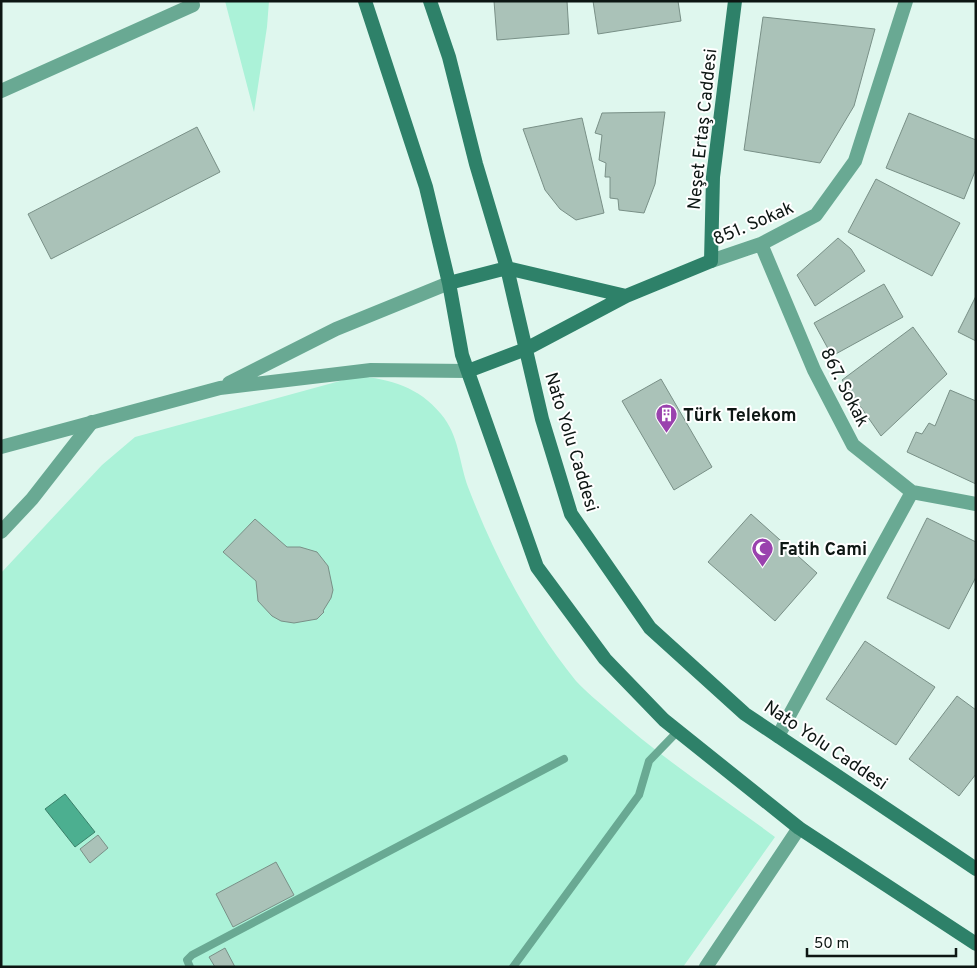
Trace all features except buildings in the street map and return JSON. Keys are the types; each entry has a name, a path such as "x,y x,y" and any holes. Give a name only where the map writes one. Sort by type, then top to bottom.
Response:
{"main road":[{"path":"365,1 426,187 449,283 462,355 537,567 606,659 664,720 799,828 976,944"},
{"name":"Nato Yolu Caddesi","path":"430,1 449,57 476,164 507,268 542,419 571,514 650,628 745,714 976,869"},
{"name":"Neşet Ertaş Caddesi","path":"711,261 713,177 735,1"},
{"name":"851. Sokak","path":"468,371 526,349 626,296 711,261"},
{"path":"449,283 507,268 626,296"}],"street":[{"name":"851. Sokak","path":"711,261 761,244 816,215 855,161 906,1"},
{"path":"1,91 193,5"},
{"name":"867. Sokak","path":"761,244 814,370 854,445 912,492 976,504"},
{"path":"220,388 336,329 449,283"},
{"path":"1,447 220,388 371,370 468,371"},
{"path":"1,532 32,499 92,422"},
{"path":"778,736 912,492"},
{"path":"706,967 799,828"}],"lane":[{"path":"513,967 639,795 648,761 678,731"},
{"path":"190,967 188,960 192,955 564,759"}],"shaded area":[{"path":"225,1 269,1 254,112"},
{"path":"358,376 393,382 414,391 432,405 447,422 452,431 465,478 478,513 502,564 528,613 576,681 629,729 775,837 683,967 1,967 1,573 102,465 135,437"},
{"path":"65,794 95,832 75,847 45,809"}],"place":[{"name":"Türk Telekom","path":"667,434"},
{"name":"Fatih Cami","path":"763,568"}]}
